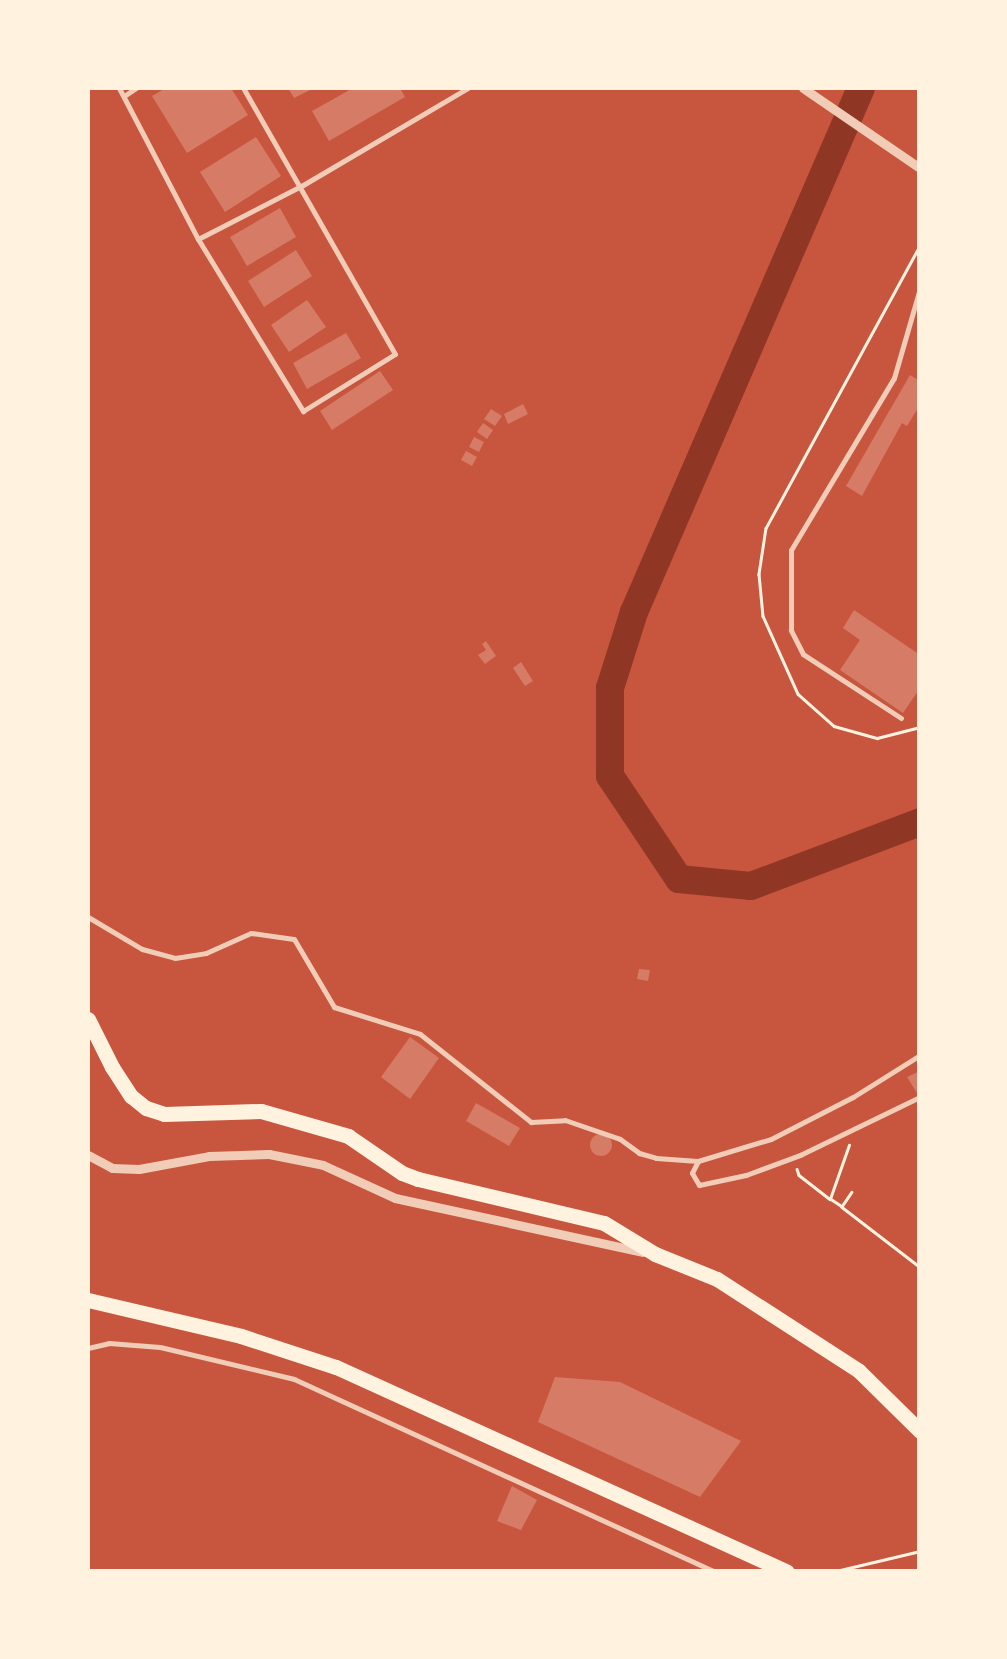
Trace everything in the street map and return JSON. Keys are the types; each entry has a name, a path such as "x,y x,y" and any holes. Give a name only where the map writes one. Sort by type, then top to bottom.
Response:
{"main road":[{"path":"88,1019 112,1067 132,1096 146,1108 164,1114 261,1111 313,1124 348,1136 402,1173 604,1223 655,1254 717,1279 859,1371 920,1431"},
{"path":"88,1300 241,1336 336,1366 788,1572"}],"street":[{"path":"803,88 920,168"},
{"path":"88,1155 112,1168 139,1168 209,1156 269,1154 323,1165 396,1198 655,1254"}],"lane":[{"path":"119,88 198,240 304,411 395,354 303,185 243,88"},
{"path":"124,96 136,88"},
{"path":"198,240 303,185 468,88"},
{"path":"901,718 804,654 791,630 791,550 894,378 920,288"},
{"path":"88,917 142,949 175,958 206,952 252,934 294,939 334,1006 420,1034 531,1122 565,1120 620,1138 639,1153 698,1161 771,1139 853,1098 920,1055"},
{"path":"698,1161 692,1174 698,1186 794,1158 920,1097"},
{"path":"88,1348 109,1343 160,1347 294,1380 715,1572"}],"path":[{"path":"920,246 766,528 759,574 763,616 798,694 834,726 877,738 920,726"},
{"path":"830,1199 844,1167 852,1129"},
{"path":"794,1158 799,1175 920,1267"},
{"path":"842,1207 852,1192"},
{"path":"836,1571 920,1551"}],"building":[{"path":"166,88 231,88 248,115 187,153 152,96"},
{"path":"288,88 314,88 294,98"},
{"path":"353,88 400,88 405,97 329,141 312,111"},
{"path":"256,137 281,176 225,212 200,172"},
{"path":"280,208 296,237 247,266 230,237"},
{"path":"296,250 312,276 264,307 248,281"},
{"path":"307,300 326,327 289,352 271,325"},
{"path":"346,333 361,358 307,389 293,363"},
{"path":"380,371 393,390 332,430 320,411"},
{"path":"910,375 920,381 920,405 907,426 902,423 862,496 846,486"},
{"path":"523,404 528,414 508,424 504,414"},
{"path":"491,409 502,416 495,426 484,419"},
{"path":"483,423 493,430 487,439 477,432"},
{"path":"474,437 484,442 479,452 469,447"},
{"path":"466,451 477,457 472,466 461,460"},
{"path":"854,610 920,655 920,688 903,713 840,670 860,640 843,628"},
{"path":"486,641 496,656 485,664 478,655 486,650 482,644"},
{"path":"521,662 533,681 525,686 513,668"},
{"path":"639,969 650,970 648,981 637,979"},
{"path":"410,1037 439,1058 410,1099 381,1077"},
{"path":"920,1071 920,1098 907,1077"},
{"path":"476,1103 520,1128 509,1146 466,1121"},
{"path":"601,1134 609,1137 609,1153 601,1156 593,1153 590,1145 593,1137"},
{"path":"555,1377 620,1382 741,1441 700,1497 538,1422"},
{"path":"512,1486 537,1500 521,1530 497,1521"}],"waterway":[{"path":"861,88 634,612 610,688 610,776 679,879 751,886 920,822"}]}
